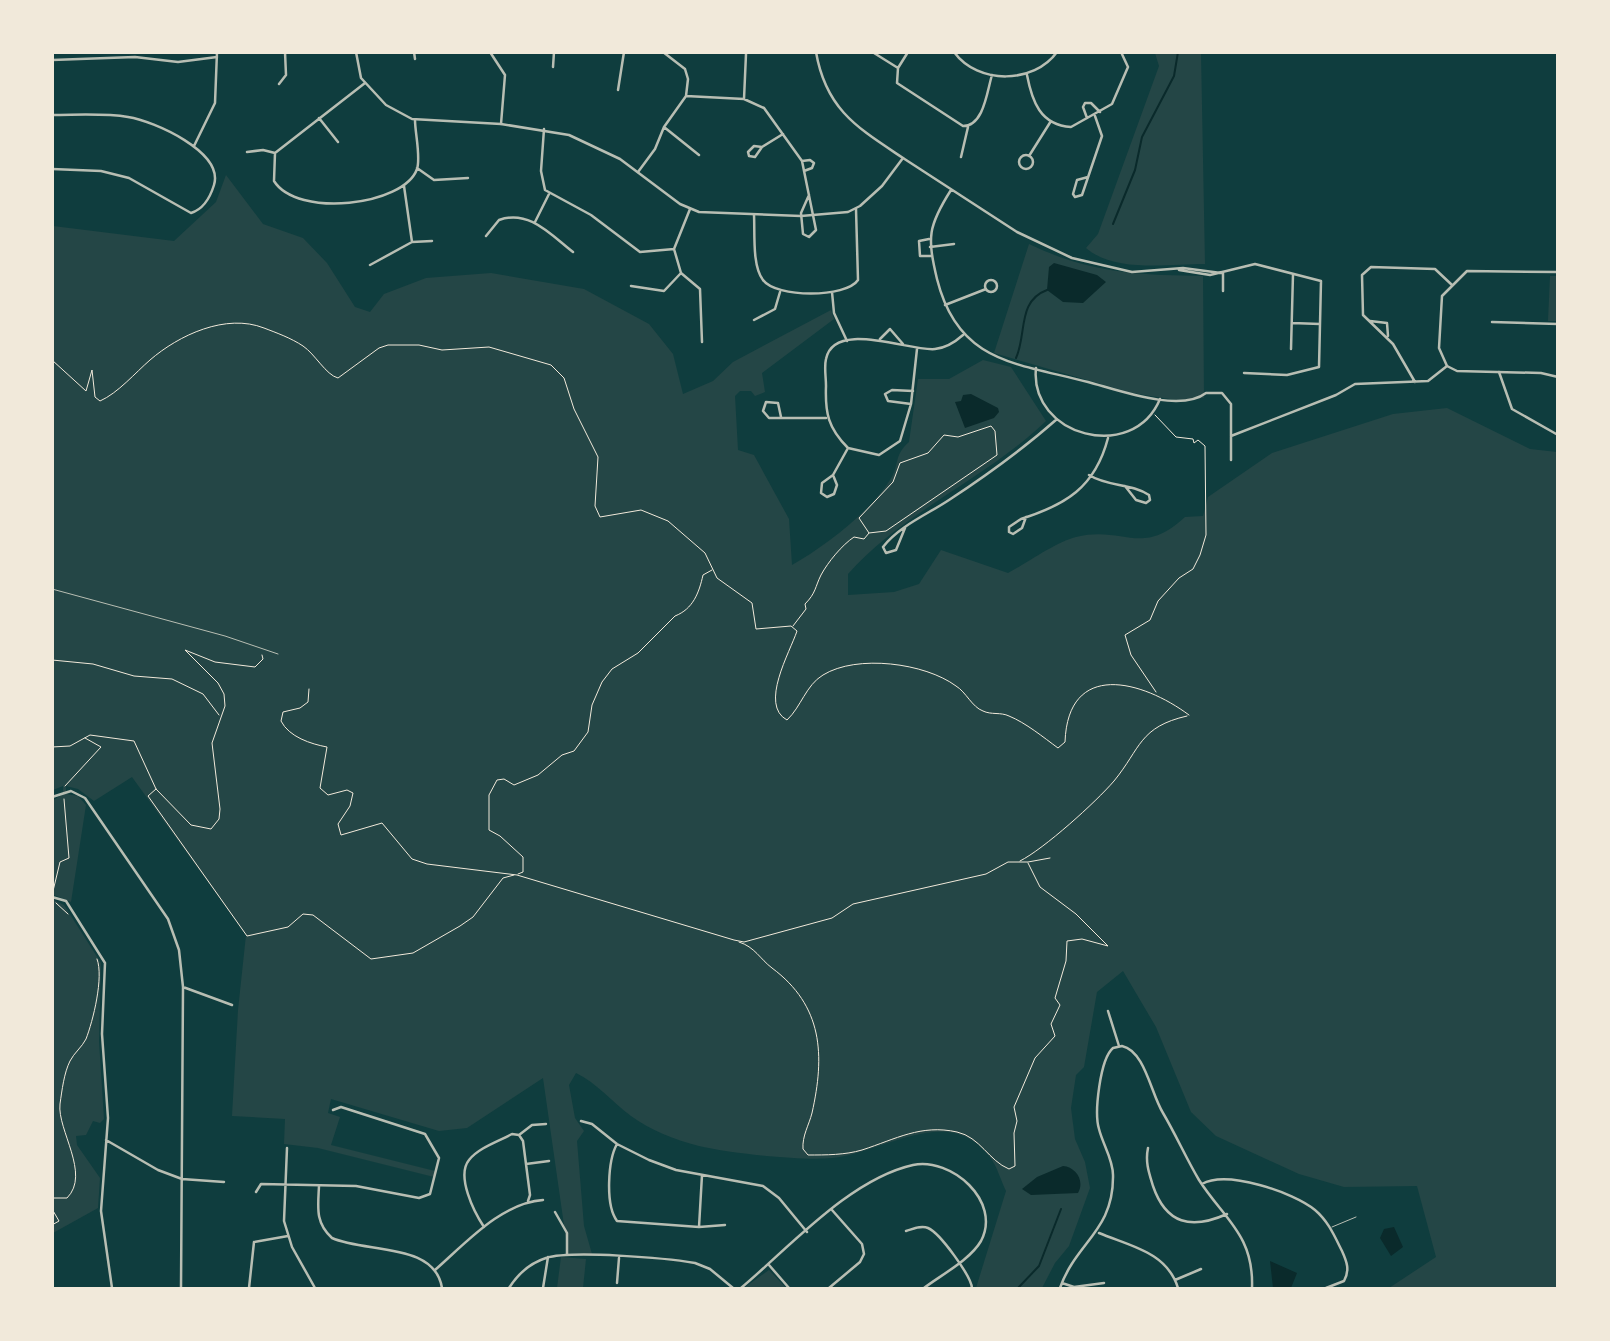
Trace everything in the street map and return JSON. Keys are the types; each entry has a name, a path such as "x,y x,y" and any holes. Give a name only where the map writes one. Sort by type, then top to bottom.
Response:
{"street":[{"path":"279,84 286,75 285,52"},
{"path":"356,52 358,74 365,83 386,105 415,120 501,124 544,129 575,137 620,159 690,209 705,213 801,216 848,212 856,209 887,181 903,158"},
{"path":"414,52 415,59"},
{"path":"490,52 505,75 501,124"},
{"path":"553,67 554,52"},
{"path":"618,90 624,52"},
{"path":"638,172 686,96 687,74 663,52"},
{"path":"817,52 818,65 827,92 841,112 903,158 1024,237 1072,258 1132,272 1222,272 1255,264 1318,279 1322,284 1319,367 1287,375 1244,373"},
{"path":"908,52 895,79 899,86 952,122 968,127"},
{"path":"954,52 969,67 992,75 1027,75 1046,64 1057,52"},
{"path":"1027,75 1034,104 1051,121 1071,127 1115,101 1126,74 1127,61 1121,52"},
{"path":"744,99 746,53"},
{"path":"874,53 898,68"},
{"path":"52,60 135,57 178,62 217,55 215,103 194,146"},
{"path":"961,157 968,127 980,116 992,75"},
{"path":"365,83 275,153 274,181 285,194 296,200 348,204 404,186 417,168 415,120"},
{"path":"686,96 744,99 759,104 784,133 802,161 814,215 815,233 809,237 803,234 801,216 808,195"},
{"path":"1087,119 1083,107 1085,103 1089,102 1100,112"},
{"path":"52,115 132,117 155,125 194,146 211,164 215,177 205,205 191,213 129,178 101,171 52,169"},
{"path":"1088,177 1077,180 1073,194 1075,197 1082,195 1102,136 1095,115"},
{"path":"319,118 338,142"},
{"path":"1029,156 1032,164 1022,168 1019,158 1029,156 1051,121"},
{"path":"664,127 699,155"},
{"path":"544,129 541,182 549,194 591,215 640,252 651,254 674,249"},
{"path":"762,147 784,133"},
{"path":"247,152 264,150 275,153"},
{"path":"802,161 814,163 812,168 804,171"},
{"path":"417,168 435,180 468,178"},
{"path":"404,186 412,242"},
{"path":"951,190 935,216 929,239 945,305 963,335 989,353 1036,368 1160,399 1195,401 1206,393 1222,393 1230,400 1231,460"},
{"path":"535,222 549,194"},
{"path":"690,209 674,249 681,273 700,289 702,342"},
{"path":"754,215 760,276 780,292 832,292 852,287 858,279 856,209"},
{"path":"486,236 494,223 505,218 535,222 573,252"},
{"path":"929,239 919,241 917,248 920,256 932,256"},
{"path":"370,265 412,242 432,241"},
{"path":"930,247 954,244"},
{"path":"1415,382 1387,337 1362,311 1362,275 1368,268 1435,269 1452,285"},
{"path":"1557,377 1541,373 1457,371 1447,366 1439,348 1442,296 1471,270 1558,272"},
{"path":"1222,272 1223,291"},
{"path":"631,286 664,291 681,273"},
{"path":"1291,349 1293,274"},
{"path":"945,305 986,289"},
{"path":"754,320 775,309 780,292"},
{"path":"832,292 834,313 847,341"},
{"path":"1370,321 1387,323 1390,328 1387,337"},
{"path":"1492,321 1558,324"},
{"path":"1292,323 1321,324"},
{"path":"880,339 888,329 893,329 904,345"},
{"path":"917,349 913,391 904,435 895,447 872,455 848,448 826,418 826,359 831,350 847,341 880,339 917,349 946,347 963,335"},
{"path":"1231,436 1336,395 1361,382 1432,380 1447,366"},
{"path":"1036,368 1036,387 1057,419 1076,430 1108,438"},
{"path":"1499,372 1512,409 1558,435"},
{"path":"911,404 888,401 885,394 892,390 913,391"},
{"path":"1026,517 1018,532 1009,532 1011,524 1026,517 1069,500 1089,475 1108,438 1153,413 1160,399"},
{"path":"781,417 778,403 766,402 763,407 765,416 781,417 826,418"},
{"path":"905,528 896,550 886,553 885,545 905,528 1016,454 1057,419"},
{"path":"833,475 837,485 834,494 827,498 821,493 821,487 826,478 833,475 848,448"},
{"path":"1089,475 1105,483 1125,486 1146,492 1150,500 1146,503 1139,502 1125,486"},
{"path":"52,797 71,791 85,798 157,900 175,934 183,987 181,1289"},
{"path":"53,897 60,897 67,903 105,963 102,1034 108,1107 102,1228 112,1289"},
{"path":"183,987 232,1005"},
{"path":"1108,1011 1119,1046"},
{"path":"1060,1289 1076,1258 1098,1233 1110,1205 1113,1175 1098,1128 1097,1109 1105,1059 1109,1051 1126,1046 1135,1053 1157,1103 1202,1184 1228,1214 1247,1250 1252,1289"},
{"path":"256,1192 261,1184 356,1186 419,1198 430,1194 434,1188 438,1153 423,1132 341,1107 333,1110"},
{"path":"581,1121 592,1124 617,1144 649,1160 702,1175 750,1181 767,1188 779,1198 807,1232"},
{"path":"484,1227 466,1187 467,1163 472,1157 512,1134 519,1135 532,1125 546,1124"},
{"path":"519,1135 526,1164 530,1195 528,1201"},
{"path":"106,1140 158,1170 181,1179 224,1182"},
{"path":"617,1144 608,1166 615,1220 622,1223 699,1227 725,1225"},
{"path":"287,1148 283,1217 288,1236 315,1289"},
{"path":"1148,1148 1149,1174 1160,1203 1168,1214 1186,1222 1228,1214"},
{"path":"526,1164 549,1161"},
{"path":"741,1289 869,1180 919,1164 947,1169 971,1188 985,1218 979,1244 924,1289"},
{"path":"699,1227 702,1175"},
{"path":"1202,1184 1224,1177 1243,1180 1308,1205 1331,1228 1346,1260 1348,1273 1340,1285 1326,1289"},
{"path":"319,1186 317,1213 323,1228 332,1238 415,1257 435,1270 442,1289"},
{"path":"435,1270 484,1227 528,1201 543,1200"},
{"path":"829,1289 860,1262 864,1254 862,1244 832,1210"},
{"path":"555,1212 567,1233 567,1255"},
{"path":"906,1231 921,1227 932,1230 969,1277 972,1289"},
{"path":"1098,1233 1154,1255 1175,1280 1178,1289"},
{"path":"249,1289 254,1242 288,1236"},
{"path":"509,1289 527,1267 548,1257 567,1255 695,1263 710,1269 733,1289"},
{"path":"543,1289 548,1257"},
{"path":"617,1283 619,1258"},
{"path":"769,1265 789,1289"},
{"path":"1175,1280 1201,1269"},
{"path":"1062,1283 1074,1287 1104,1283"}],"lane":[{"path":"52,589 265,648 278,654"},
{"path":"1331,1228 1356,1217"}],"path":[{"path":"52,360 86,391 92,370 95,397 100,401 178,341 222,323 255,324 283,335 303,346 322,361 332,376 338,378 379,348 388,345 419,345 442,350 489,346 551,365 564,378 574,410 598,457 595,506 600,517 649,511 686,534 705,553 717,578 752,603 756,629 797,624 806,609 804,604 820,584 821,575 835,553 854,537 864,539 869,533 886,531 997,455 995,431 991,426 958,438 944,435 928,453 900,463 893,482 859,519 869,533"},
{"path":"1153,413 1176,437 1193,439 1194,443 1198,440 1205,446 1206,535 1200,555 1193,569 1179,578 1158,601 1150,620 1125,635 1131,655 1157,694"},
{"path":"156,789 148,796 247,936 288,927 303,914 313,915 371,958 413,953 469,920 503,878 523,872 523,857 500,836 489,831 490,789 497,780 504,779 514,785 528,781 562,755 574,751 588,732 592,705 612,669 629,660 675,616 683,613 695,600 703,575 714,569"},
{"path":"791,626 797,631 776,687 777,705 782,717 787,720 800,708 812,682 825,673 883,663 914,668 942,678 957,686 981,711 1008,715 1058,747 1066,742 1066,726 1074,701 1085,692 1105,684 1118,684 1157,694 1189,715 1168,720 1156,727 1137,744 1108,787 1029,856 1017,862"},
{"path":"52,747 70,746 90,734 114,735 135,741 137,752 146,762 156,789 191,825 214,828 220,809 212,743 225,704 222,688 185,649 215,662 257,667 263,659 262,650 265,648"},
{"path":"52,660 93,664 134,676 172,678 203,694 215,706 219,717"},
{"path":"309,689 308,702 300,708 283,712 281,721 288,730 312,744 327,747 320,788 328,795 347,790 353,793 350,806 338,824 341,835 382,823 412,859 427,864 517,875 734,940 744,942 832,918 853,904 986,874 1008,862 1049,858"},
{"path":"65,786 101,747 83,737"},
{"path":"64,796 69,858 60,862 53,897 68,913"},
{"path":"734,940 756,951 762,961 788,980 817,1026 819,1065 812,1114 802,1142 808,1155 860,1151 916,1130 935,1128 966,1135 982,1146 997,1164 1009,1169 1015,1166 1014,1107 1035,1058 1055,1036 1051,1024 1059,1005 1055,999 1066,961 1067,941 1083,939 1108,946 1076,914 1040,887 1028,862"},
{"path":"52,1198 67,1198 74,1188 74,1157 60,1114 61,1102 70,1062 85,1039 93,1017 99,970 95,956"},
{"path":"52,960 52,966"},
{"path":"52,1209 59,1221 52,1225"}],"shaded area":[{"path":"1155,53 1201,53 1205,264 1127,264 1098,256 1086,248 1098,234 1159,66"},
{"path":"226,175 263,224 303,238 327,263 355,307 370,312 384,294 426,278 491,273 584,289 649,324 673,354 683,394 713,381 733,362 831,310 834,319 762,373 765,392 755,396 751,391 740,391 735,396 738,450 754,455 789,519 792,565 846,528 871,504 890,480 901,452 909,442 918,379 949,379 983,360 1011,367 1046,421 998,461 919,513 870,552 848,574 848,595 894,592 919,584 941,550 1008,573 1076,537 1093,534 1132,538 1156,536 1185,517 1203,516 1208,497 1272,453 1393,414 1447,408 1530,449 1557,452 1557,1288 1389,1288 1436,1257 1417,1186 1344,1187 1299,1174 1216,1136 1191,1112 1156,1027 1123,971 1097,992 1084,1067 1076,1075 1071,1108 1075,1139 1085,1162 1090,1188 1069,1246 1055,1263 1042,1288 976,1288 1006,1191 990,1157 974,1141 955,1133 935,1132 915,1135 852,1154 819,1159 712,1149 681,1141 646,1126 576,1073 569,1085 575,1118 584,1131 577,1141 584,1226 592,1254 568,1253 543,1078 467,1128 439,1131 331,1099 328,1113 340,1117 331,1145 435,1171 434,1177 318,1148 284,1144 285,1119 232,1116 238,1010 246,935 132,777 94,801 78,789 66,786 66,794 78,796 86,805 71,902 54,895 54,900 64,905 101,963 99,1041 104,1119 100,1123 93,1121 86,1135 76,1136 77,1145 100,1178 98,1208 53,1233 52,801 63,794 63,786 53,790 53,226 174,241 216,202"},
{"path":"1029,244 1093,267 1156,275 1203,276 1204,398 1176,400 1132,393 994,353"},
{"path":"1054,263 1097,275 1106,282 1083,303 1063,302 1047,290 1049,267"},
{"path":"1550,276 1557,276 1557,321 1548,321"},
{"path":"971,394 998,408 999,412 994,418 965,428 955,402 961,401 963,395"},
{"path":"1063,1166 1078,1175 1078,1193 1031,1195 1022,1189 1037,1177"},
{"path":"1394,1227 1403,1247 1391,1256 1380,1238 1384,1229"},
{"path":"561,1257 586,1259 583,1288 557,1288"},
{"path":"1270,1261 1297,1273 1291,1288 1273,1288"},
{"path":"769,1270 786,1288 744,1288"}],"waterway":[{"path":"1113,224 1135,170 1142,137 1174,76 1178,52"},
{"path":"1016,358 1027,310 1031,302 1047,290"},
{"path":"1018,1288 1039,1266 1061,1209"}]}
